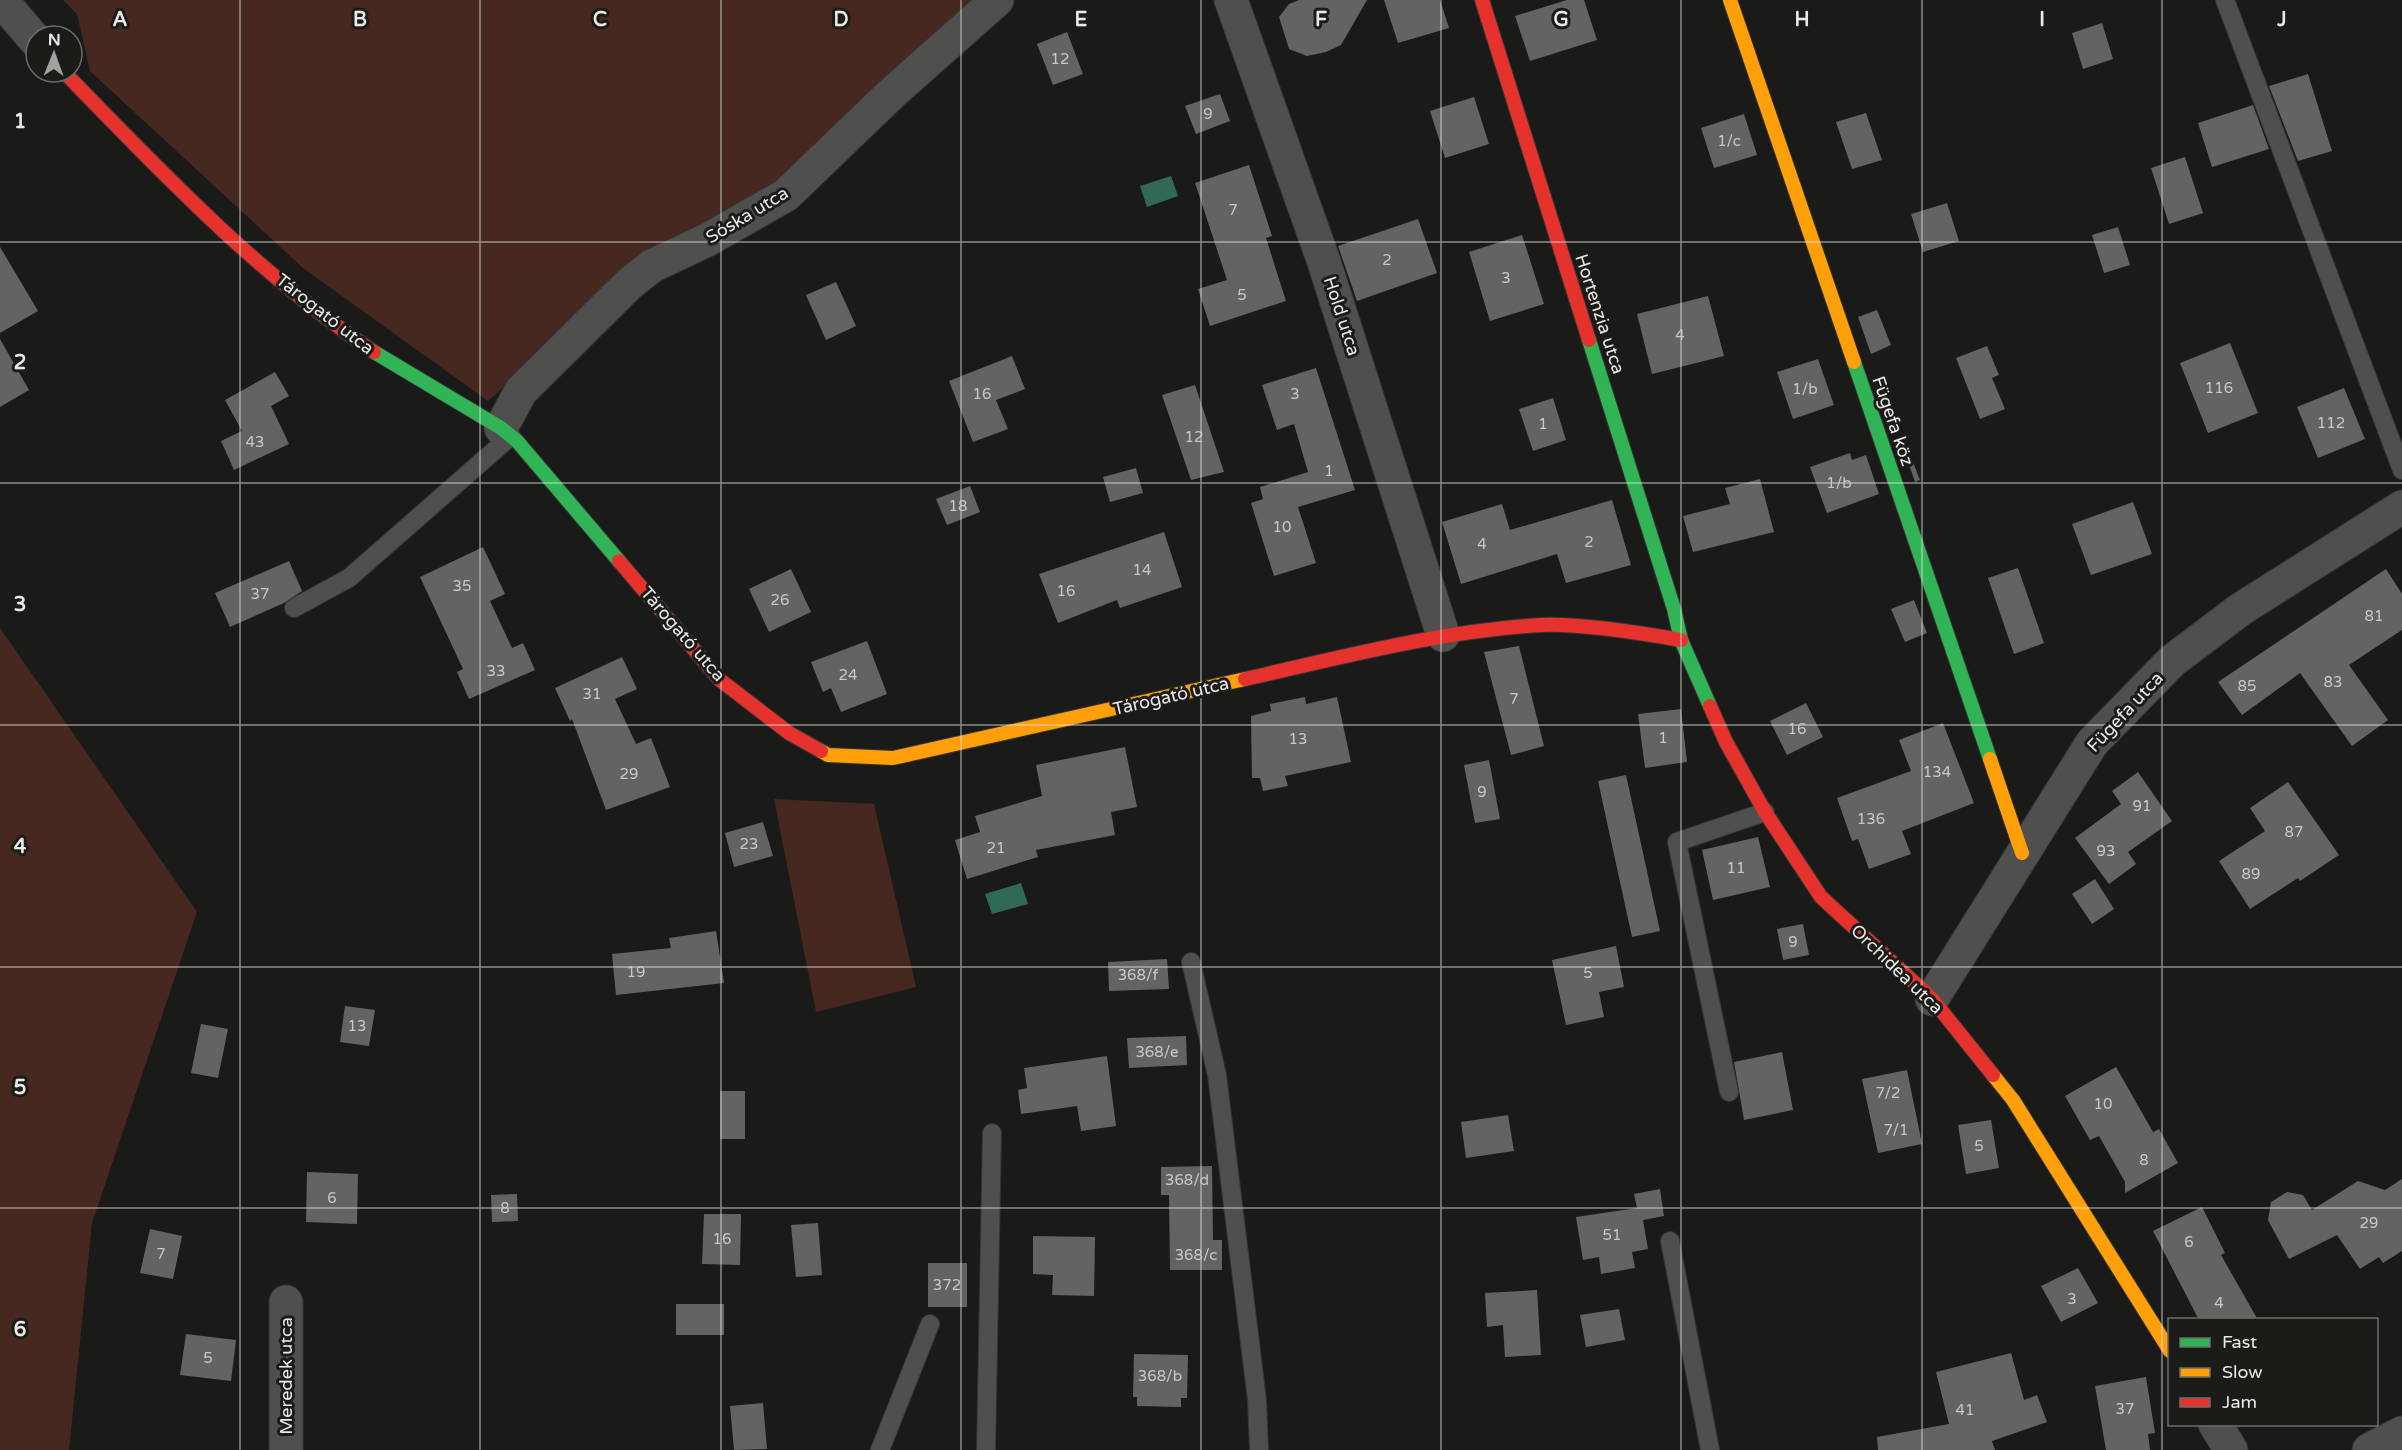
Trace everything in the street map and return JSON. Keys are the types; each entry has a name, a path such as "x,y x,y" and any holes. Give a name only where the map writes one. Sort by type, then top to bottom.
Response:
{"street":[{"path":"1,0 24,27"},
{"name":"Sóska utca","path":"506,432 521,391 629,284 652,266 707,240 786,195 891,94 997,0"},
{"name":"Hold utca","path":"1231,0 1324,262 1443,634"},
{"name":"Hortenzia utca","path":"1482,0 1674,609 1681,640"},
{"name":"Fügefa köz","path":"1730,0 2022,853"},
{"name":"Tárogató utca","path":"76,84 150,161 298,295 369,349 506,432 665,613 720,680 789,733 828,755 893,758 1443,634 1543,625 1643,633 1681,640"},
{"name":"Fügefa utca","path":"1932,999 2092,743 2172,661 2241,609 2402,507"},
{"name":"Orchidea utca","path":"1681,640 1726,742 1765,812 1821,897 1932,999 2013,1100 2168,1349"},
{"name":"Meredek utca","path":"286,1302 286,1450"},
{"path":"2216,1426 2231,1450"},
{"path":"2369,1450 2402,1433"}],"lane":[{"path":"2225,0 2402,471"},
{"path":"294,608 349,578 506,432"},
{"path":"1729,1092 1677,843 1765,812"},
{"path":"1191,962 1217,1075 1257,1400 1259,1450"},
{"path":"986,1450 992,1133"},
{"path":"1670,1241 1710,1450"},
{"path":"880,1450 930,1324"}],"shaded area":[{"path":"63,0 984,0 756,204 647,258 488,401 303,268 90,71 84,45 84,24 79,24 77,14"},
{"path":"1171,176 1178,196 1147,207 1140,186"},
{"path":"0,628 197,912 92,1223 69,1450 0,1450"},
{"path":"774,799 874,804 916,987 816,1012"},
{"path":"1021,883 1028,904 992,914 985,894"}],"building":[{"path":"1299,0 1367,0 1341,45 1326,52 1307,56 1289,49 1279,17 1289,4"},
{"path":"1384,0 1440,0 1449,28 1398,43"},
{"path":"1567,0 1584,0 1597,40 1530,61 1515,16"},
{"path":"2102,23 2113,59 2083,69 2072,33"},
{"path":"1067,32 1083,74 1053,85 1037,44"},
{"path":"2308,74 2332,151 2298,161 2269,86"},
{"path":"1220,94 1230,121 1196,134 1185,106"},
{"path":"1474,97 1489,144 1445,158 1430,111"},
{"path":"2253,105 2269,149 2212,167 2198,123"},
{"path":"1866,113 1882,160 1852,169 1836,122"},
{"path":"1744,114 1757,155 1714,168 1701,128"},
{"path":"2185,157 2203,213 2169,224 2151,168"},
{"path":"1249,165 1272,236 1266,238 1286,301 1210,326 1198,289 1227,280 1195,183"},
{"path":"1947,203 1959,241 1923,252 1911,214"},
{"path":"1418,219 1437,273 1357,301 1338,246"},
{"path":"2118,227 2130,265 2104,273 2092,235"},
{"path":"1522,235 1544,304 1490,321 1469,252"},
{"path":"0,247 38,311 0,333"},
{"path":"836,282 856,326 826,340 806,295"},
{"path":"1708,296 1724,356 1652,374 1637,314"},
{"path":"1877,310 1891,345 1871,354 1858,317"},
{"path":"0,339 29,390 0,407"},
{"path":"2230,343 2258,413 2208,433 2180,363"},
{"path":"1987,346 1999,375 1992,378 2005,409 1980,419 1956,358"},
{"path":"1012,356 1025,389 996,400 1008,429 973,442 949,381"},
{"path":"1818,359 1834,405 1793,419 1777,372"},
{"path":"1316,368 1355,490 1298,507 1316,563 1274,576 1251,503 1263,499 1260,487 1308,472 1294,424 1277,430 1262,385"},
{"path":"275,372 289,396 271,406 289,444 234,470 221,441 242,431 225,400"},
{"path":"1195,385 1224,472 1191,480 1162,395"},
{"path":"2344,388 2365,439 2318,458 2297,407"},
{"path":"1553,398 1566,440 1533,451 1519,409"},
{"path":"1904,439 1920,480 1915,482 1901,441"},
{"path":"1850,453 1852,460 1866,455 1879,494 1827,513 1810,467"},
{"path":"1136,468 1143,493 1110,502 1103,477"},
{"path":"1760,479 1774,532 1693,552 1683,516 1730,504 1725,488"},
{"path":"970,486 980,512 947,525 936,499"},
{"path":"1612,500 1631,565 1566,583 1557,554 1461,584 1442,522 1502,504 1510,530"},
{"path":"2133,502 2152,554 2091,575 2072,524"},
{"path":"1164,532 1182,587 1120,608 1117,600 1058,623 1039,574"},
{"path":"483,547 505,594 490,601 512,648 523,643 535,670 469,699 457,672 463,669 420,577"},
{"path":"289,561 302,591 284,603 230,627 215,593"},
{"path":"2018,568 2044,643 2014,654 1988,578"},
{"path":"791,569 811,612 769,632 749,589"},
{"path":"2386,569 2402,594 2402,630 2349,665 2388,720 2352,746 2300,673 2242,715 2218,682"},
{"path":"1914,600 1927,633 1905,642 1891,609"},
{"path":"867,641 887,694 841,712 831,688 823,692 811,662"},
{"path":"1519,646 1544,746 1511,755 1484,652"},
{"path":"622,657 637,689 615,699 636,744 651,738 670,787 606,810 572,719 570,721 555,688"},
{"path":"1305,697 1306,704 1337,697 1351,762 1285,776 1288,786 1263,791 1260,778 1252,778 1251,716 1271,711 1270,704"},
{"path":"1806,703 1823,737 1787,755 1770,721"},
{"path":"1681,709 1687,762 1645,768 1638,714"},
{"path":"1943,723 1974,803 1902,831 1911,854 1869,869 1858,839 1852,841 1837,798 1911,771 1899,740"},
{"path":"1125,747 1137,807 1111,812 1115,835 1036,850 1038,857 967,879 955,840 980,832 975,816 1042,796 1036,765"},
{"path":"1489,760 1500,819 1475,823 1464,765"},
{"path":"2138,772 2172,821 2128,852 2136,864 2109,884 2075,838 2121,804 2112,791"},
{"path":"1626,775 1660,931 1632,937 1598,781"},
{"path":"2288,782 2339,855 2300,881 2298,878 2250,909 2219,861 2265,831 2250,808"},
{"path":"763,822 773,856 734,867 725,833"},
{"path":"1758,837 1770,887 1713,900 1702,850"},
{"path":"2095,879 2114,909 2092,924 2072,894"},
{"path":"1803,924 1809,955 1783,960 1777,929"},
{"path":"716,931 724,983 616,995 612,954 671,948 669,938"},
{"path":"1616,946 1624,987 1599,992 1604,1017 1566,1025 1552,960"},
{"path":"1167,959 1169,989 1109,991 1108,962"},
{"path":"345,1006 375,1010 369,1046 340,1042"},
{"path":"201,1024 228,1029 218,1078 191,1073"},
{"path":"1186,1036 1187,1065 1129,1068 1127,1038"},
{"path":"1782,1052 1793,1110 1744,1120 1734,1062"},
{"path":"1107,1056 1116,1126 1081,1131 1077,1106 1021,1114 1018,1090 1027,1088 1024,1068"},
{"path":"2116,1067 2153,1132 2159,1129 2178,1163 2125,1193 2125,1182 2099,1136 2090,1140 2065,1096"},
{"path":"1907,1070 1922,1144 1878,1153 1862,1079"},
{"path":"720,1091 745,1091 745,1139 720,1139"},
{"path":"1508,1115 1514,1151 1466,1158 1461,1122"},
{"path":"1991,1120 1999,1168 1966,1174 1958,1125"},
{"path":"1212,1166 1213,1240 1222,1240 1222,1270 1170,1270 1169,1195 1161,1195 1161,1167"},
{"path":"307,1172 358,1174 357,1224 306,1222"},
{"path":"2402,1179 2402,1251 2383,1263 2379,1257 2360,1269 2337,1235 2289,1259 2268,1220 2271,1202 2287,1192 2303,1195 2312,1210 2358,1181 2385,1190"},
{"path":"1660,1189 1664,1216 1643,1220 1648,1249 1632,1252 1635,1268 1601,1274 1599,1257 1583,1260 1576,1217 1637,1208 1634,1194"},
{"path":"517,1194 518,1221 492,1222 491,1195"},
{"path":"2202,1207 2225,1253 2221,1255 2257,1318 2198,1318 2153,1231"},
{"path":"704,1214 741,1214 740,1265 702,1264"},
{"path":"818,1223 822,1275 796,1277 791,1225"},
{"path":"150,1229 182,1236 173,1279 140,1273"},
{"path":"1033,1236 1095,1237 1094,1296 1052,1295 1053,1275 1033,1274"},
{"path":"928,1263 967,1263 967,1307 928,1307"},
{"path":"2078,1268 2098,1303 2061,1322 2041,1286"},
{"path":"1537,1290 1541,1355 1505,1357 1503,1325 1487,1327 1485,1293"},
{"path":"676,1304 724,1304 724,1335 676,1335"},
{"path":"1619,1309 1625,1340 1586,1347 1580,1315"},
{"path":"186,1334 236,1340 231,1381 180,1375"},
{"path":"2011,1353 2024,1400 2037,1395 2047,1422 1992,1441 1995,1450 1878,1450 1877,1437 1949,1424 1936,1372"},
{"path":"1134,1354 1188,1355 1187,1398 1181,1398 1181,1407 1137,1406 1137,1397 1133,1397"},
{"path":"2146,1377 2155,1433 2148,1434 2150,1450 2106,1450 2095,1386"},
{"path":"763,1403 767,1449 734,1450 730,1406"}],"traffic: fast":[{"path":"1589,340 1674,609 1681,640 1710,706"},
{"path":"374,352 501,428 517,441 619,561"},
{"path":"1854,362 1990,759"}],"traffic: slow":[{"path":"1730,0 1854,362"},
{"path":"821,751 828,755 893,758 1245,679"},
{"path":"1990,759 2022,853"},
{"path":"1993,1075 2013,1100 2168,1348"}],"traffic: jam":[{"path":"1482,0 1589,340"},
{"path":"76,84 212,220 290,289 331,322 374,352"},
{"path":"619,561 720,680 789,733 821,751"},
{"path":"1245,679 1392,646 1503,628 1541,625 1592,627 1681,640"},
{"path":"1710,706 1726,742 1765,812 1821,897 1932,999 1993,1075"}]}
